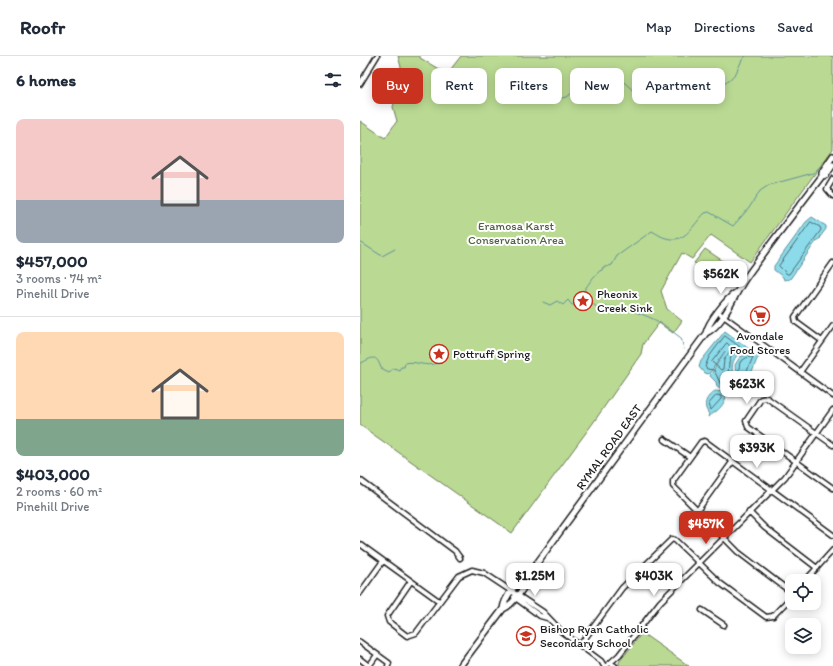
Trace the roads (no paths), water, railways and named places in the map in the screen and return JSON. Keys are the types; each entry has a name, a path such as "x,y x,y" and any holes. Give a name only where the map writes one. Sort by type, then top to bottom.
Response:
{"main road":[{"name":"RYMAL ROAD EAST","path":"460,666 503,609 508,607 528,580 529,574 706,333 707,327 720,314 731,296 737,292 822,176 822,172 833,156"},
{"name":"RYMAL ROAD EAST","path":"822,176 826,175 833,165"},
{"name":"RYMAL ROAD EAST","path":"503,609 503,604 523,577 529,574"}],"street":[{"path":"360,84 377,56"},
{"path":"833,179 827,189 833,196"},
{"path":"822,341 796,322 795,318 833,263"},
{"path":"720,314 833,396"},
{"path":"800,372 833,326"},
{"path":"833,445 767,398 762,399 747,419 746,423 748,427 833,488"},
{"path":"411,581 387,616 389,622 406,635 411,636 416,633 459,576 472,570 484,573 512,592 540,616 547,619 601,661 615,666 619,656 656,606 772,490 796,462 833,410"},
{"path":"664,439 690,458"},
{"path":"785,589 741,554 672,484 704,441 833,535"},
{"path":"697,511 733,462"},
{"path":"360,480 455,550 460,558"},
{"path":"749,512 765,528 817,568"},
{"path":"580,646 622,588 671,539 675,540 720,583 766,617 773,616 785,602"},
{"path":"360,544 439,601"},
{"path":"811,574 833,550"},
{"path":"361,590 384,561"},
{"path":"702,610 724,625"},
{"path":"360,642 389,664 388,666"},
{"path":"360,659 369,666 377,654"},
{"path":"607,664 619,656"}],"water":[{"path":"812,217 826,226 826,229 820,237 821,238 817,240 790,279 784,280 783,277 774,270 774,266 806,222"},
{"path":"725,331 749,349 737,355 733,361 732,372 734,379 736,378 735,365 740,357 753,353 762,355 757,359 751,375 750,374 743,382 737,382 739,388 732,396 724,393 726,397 723,404 718,410 708,417 709,414 705,404 707,399 715,391 723,392 723,390 717,387 716,382 710,376 725,351 709,374 704,373 699,367 701,361"}],"waterway":[{"path":"562,98 567,97 590,78 606,70 625,83 643,100 653,101 679,94 690,95 711,90 729,80 736,73 742,60 746,56"},
{"path":"584,302 584,298 580,298 580,296 593,277 602,270 603,267 612,265 617,256 652,231 666,238 679,238 684,236 705,213 709,212 733,226 749,208 760,191 769,185 813,173 822,165"},
{"path":"360,242 382,256 395,249"},
{"path":"543,302 550,305 557,301 563,305 568,300 572,305 584,302 593,304 598,308 613,307 632,311 658,321 681,338 684,349"},
{"path":"360,361 361,363 373,358 377,360 381,368 389,372 394,368 399,370 401,367 404,367 405,363 409,362 428,365 437,363 437,358"}],"place":[{"name":"Pheonix Creek Sink","path":"583,301"},
{"name":"Avondale Food Stores","path":"760,316"},
{"name":"Pottruff Spring","path":"439,354"},
{"name":"Bishop Ryan Catholic Secondary School","path":"526,636"}],"park label":[{"name":"Eramosa Karst Conservation Area","path":"516,233"}]}
